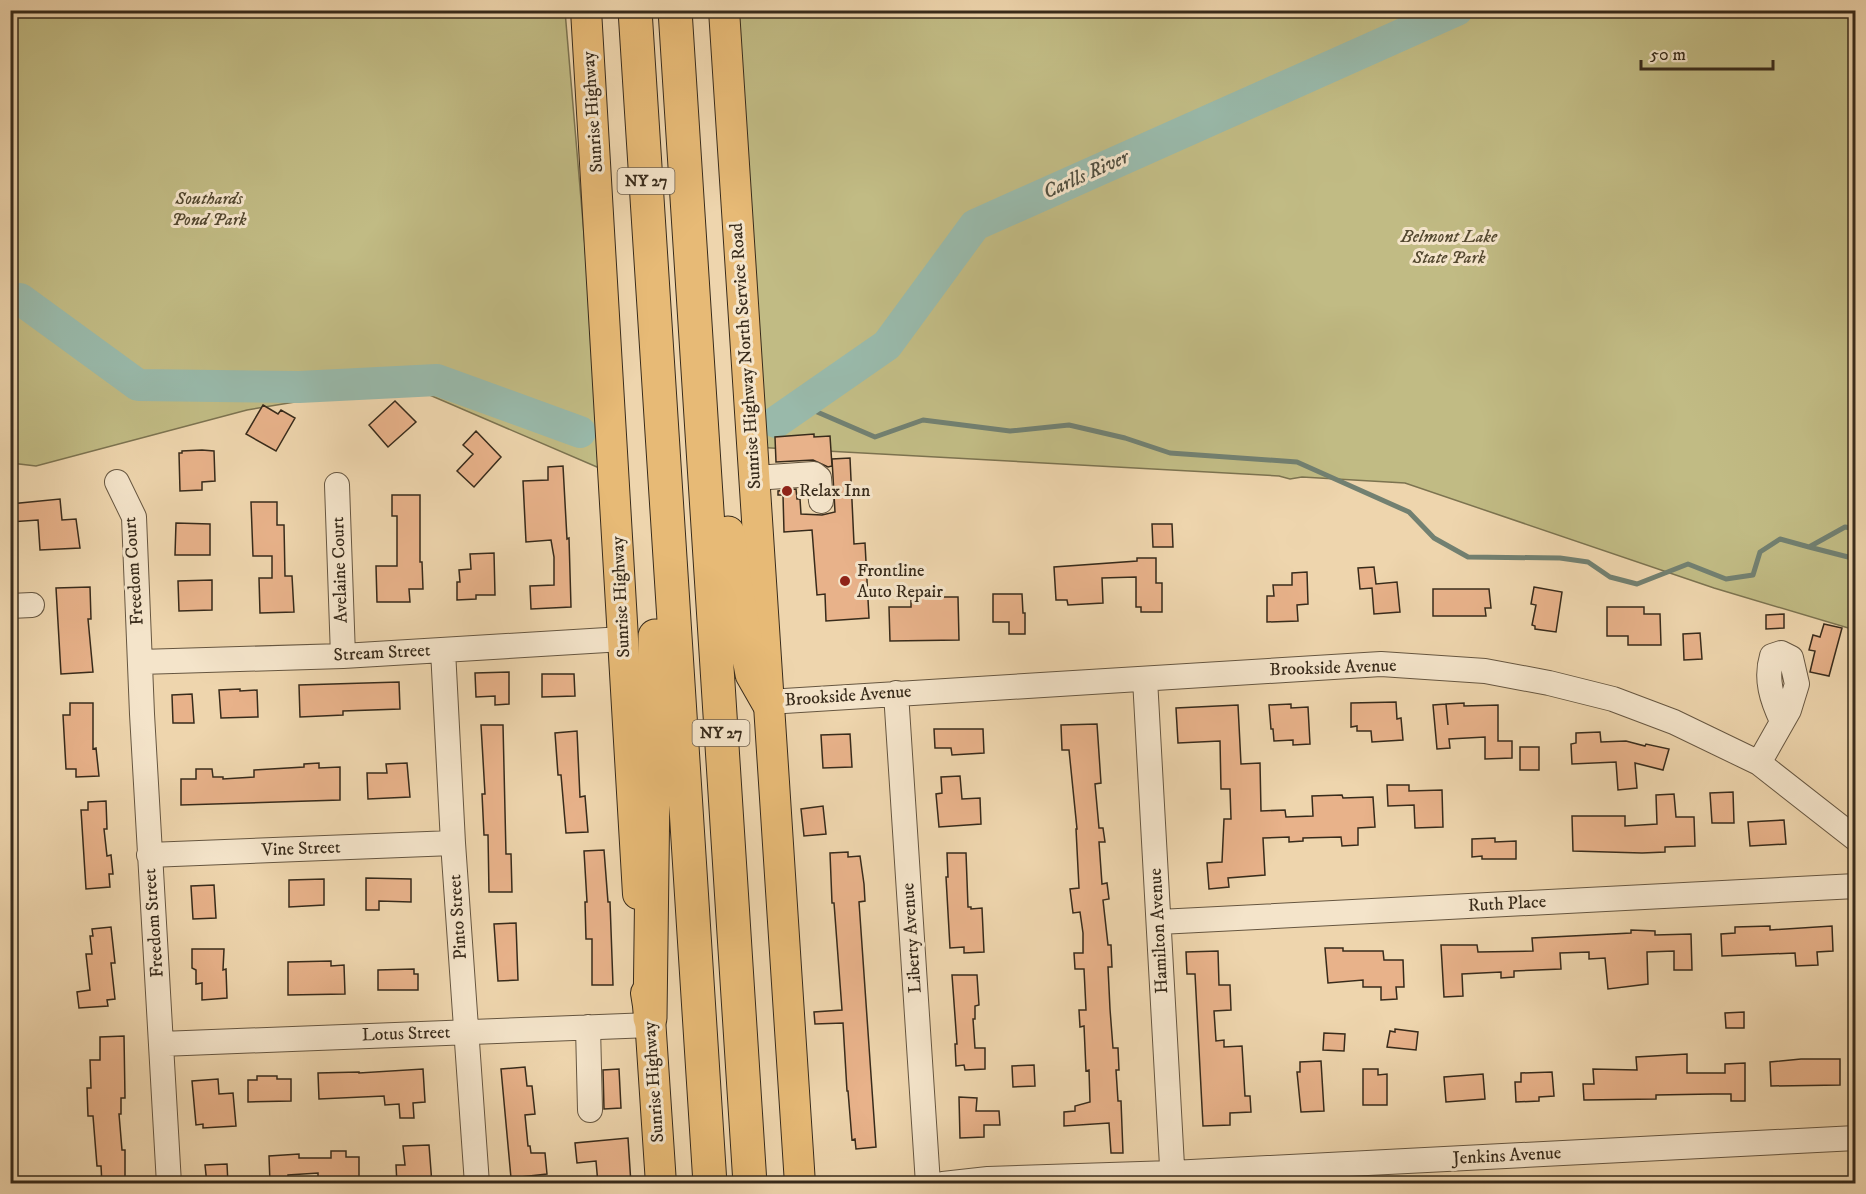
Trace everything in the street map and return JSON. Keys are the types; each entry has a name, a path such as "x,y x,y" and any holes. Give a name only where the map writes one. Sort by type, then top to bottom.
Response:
{"highway":[{"name":"NY 27","path":"635,10 710,1184"},
{"name":"NY 27","path":"675,10 750,1184"},
{"path":"692,282 721,439 728,537 735,583 752,674 768,702"},
{"path":"650,1021 655,623 665,488"}],"main road":[{"name":"Sunrise Highway","path":"586,10 607,331 643,969 650,1021 661,1184"},
{"name":"Sunrise Highway North Service Road","path":"724,10 768,702"},
{"path":"768,702 800,1184"}],"street":[{"path":"753,477 814,474 819,478 821,501"},
{"name":"Freedom Court","path":"117,482 134,517 140,662"},
{"name":"Avelaine Court","path":"337,485 343,656"},
{"name":"Stream Street","path":"140,662 343,656 623,639"},
{"name":"Pinto Street","path":"443,650 453,843 477,1184"},
{"name":"Freedom Street","path":"140,662 169,1184"},
{"name":"Brookside Avenue","path":"768,702 1381,664 1485,671 1549,682 1613,699 1674,722 1759,763 1856,839"},
{"name":"Hamilton Avenue","path":"1145,679 1173,1178"},
{"name":"Liberty Avenue","path":"896,693 928,1184"},
{"path":"1759,763 1782,721"},
{"name":"Vine Street","path":"149,855 453,843"},
{"name":"Ruth Place","path":"1159,922 1856,886"},
{"name":"Lotus Street","path":"161,1044 588,1027 650,1021"},
{"path":"588,1027 590,1110"},
{"name":"Jenkins Avenue","path":"943,1184 988,1179 1173,1178 1856,1138"}],"green space":[{"name":"Southards Pond Park","path":"11,11 565,11 604,470 425,393 301,401 247,410 36,466 11,463"},
{"name":"Belmont Lake State Park","path":"738,11 1855,11 1855,630 1714,588 1405,483 1302,477 1290,479 1279,476 755,447"}],"building":[{"path":"395,401 416,422 388,447 369,425"},
{"path":"263,405 278,414 281,410 295,418 276,451 246,434"},
{"path":"476,431 501,457 474,487 457,471 473,454 463,445"},
{"path":"814,434 814,437 830,436 832,466 828,467 813,460 776,462 775,437"},
{"path":"214,451 215,481 202,482 202,490 180,491 179,453"},
{"path":"850,458 854,544 865,543 869,618 826,621 825,594 817,595 812,530 784,532 783,495 778,495 778,491 796,489 797,499 800,499 801,514 822,515 835,512 832,459"},
{"path":"563,466 567,539 569,538 571,607 531,609 530,586 554,585 554,557 551,540 526,542 523,481 548,480 548,467"},
{"path":"392,495 420,495 420,562 422,562 423,589 409,589 410,602 377,602 376,566 397,566 397,516 392,516"},
{"path":"60,499 62,520 76,519 80,548 40,550 38,520 10,522 10,504"},
{"path":"251,502 277,502 277,525 284,525 285,576 292,576 294,612 260,613 259,578 272,578 272,556 253,556"},
{"path":"176,523 210,524 210,555 175,555"},
{"path":"1152,524 1172,524 1173,547 1153,547"},
{"path":"494,553 495,595 476,595 476,599 457,600 459,570 471,569 470,554"},
{"path":"1137,558 1156,558 1156,583 1162,583 1162,612 1141,612 1141,607 1136,607 1136,577 1102,578 1103,603 1068,605 1067,600 1056,600 1054,567 1137,561"},
{"path":"1374,567 1376,584 1397,582 1400,612 1374,614 1372,588 1360,589 1358,568"},
{"path":"1307,572 1308,604 1297,605 1298,621 1267,622 1267,596 1274,596 1273,585 1292,585 1292,573"},
{"path":"212,580 212,610 179,611 178,581"},
{"path":"90,587 91,619 88,619 93,672 61,674 56,588"},
{"path":"1534,587 1562,592 1556,632 1535,629 1532,625 1536,605 1531,604"},
{"path":"1433,589 1489,589 1491,608 1485,608 1486,616 1433,616"},
{"path":"993,594 1022,594 1025,634 1009,634 1009,622 993,622"},
{"path":"911,597 958,597 959,640 890,641 889,607 911,607"},
{"path":"1607,607 1644,607 1644,614 1660,614 1661,645 1628,645 1628,636 1607,636"},
{"path":"1784,614 1784,628 1766,629 1766,615"},
{"path":"1824,624 1842,628 1829,676 1810,672 1815,651 1809,650 1813,635 1820,637"},
{"path":"1700,633 1702,659 1684,660 1683,634"},
{"path":"509,672 509,704 495,705 495,696 476,697 475,673"},
{"path":"542,674 574,674 575,696 542,697"},
{"path":"399,682 400,709 343,711 343,715 300,717 299,685"},
{"path":"240,689 240,691 257,690 258,717 221,718 219,690"},
{"path":"192,694 194,723 173,723 172,695"},
{"path":"1396,702 1397,719 1401,718 1403,740 1372,742 1371,731 1357,731 1357,726 1351,727 1351,703"},
{"path":"70,703 93,703 93,749 96,748 99,776 76,777 76,769 66,769 63,715 70,715"},
{"path":"1464,703 1464,706 1498,705 1498,741 1512,741 1512,758 1485,759 1485,737 1449,739 1450,748 1437,749 1433,705"},
{"path":"1291,704 1291,708 1308,707 1310,744 1293,745 1293,740 1274,741 1269,705"},
{"path":"1238,705 1241,764 1260,763 1261,811 1285,810 1286,817 1313,816 1312,796 1373,797 1375,827 1358,828 1358,845 1342,846 1341,837 1303,838 1303,841 1289,842 1289,837 1263,838 1265,875 1228,878 1229,887 1209,889 1207,863 1222,862 1224,819 1231,819 1230,789 1221,789 1220,741 1178,743 1176,708"},
{"path":"1097,724 1101,783 1095,784 1099,828 1103,828 1105,842 1099,842 1102,884 1107,883 1109,899 1103,900 1108,945 1111,945 1112,967 1108,967 1110,1009 1113,1048 1118,1048 1119,1070 1116,1070 1118,1101 1121,1101 1123,1153 1111,1153 1109,1123 1064,1126 1064,1112 1075,1111 1075,1106 1090,1102 1084,1026 1080,1027 1079,1010 1086,1010 1084,969 1075,969 1074,953 1083,953 1083,933 1080,912 1073,913 1070,889 1079,888 1077,829 1069,750 1062,750 1061,725"},
{"path":"481,725 503,725 506,854 511,854 512,892 489,892 488,835 484,835 482,794 485,794"},
{"path":"934,729 983,729 984,753 952,755 951,748 935,748"},
{"path":"577,731 580,797 585,796 588,832 566,833 555,733"},
{"path":"1600,732 1601,742 1626,741 1669,749 1663,770 1635,763 1637,788 1618,790 1616,762 1572,764 1571,744 1576,743 1576,733"},
{"path":"850,734 852,767 823,768 821,735"},
{"path":"1520,747 1539,747 1539,770 1520,770"},
{"path":"319,763 319,768 340,767 340,800 181,805 181,779 196,779 196,769 212,769 213,777 223,777 223,779 254,777 254,770 304,767 304,764"},
{"path":"407,763 410,797 368,799 367,773 387,773 386,764"},
{"path":"960,776 962,799 980,798 981,824 939,827 936,794 942,793 941,777"},
{"path":"1387,785 1409,785 1409,791 1442,790 1443,827 1415,828 1414,805 1388,806"},
{"path":"1733,792 1734,823 1712,823 1710,793"},
{"path":"1674,794 1676,817 1694,817 1695,846 1665,847 1665,852 1642,853 1573,851 1572,816 1625,816 1625,826 1657,824 1656,795"},
{"path":"106,801 107,829 104,829 107,856 111,855 113,874 109,874 110,887 86,889 81,810 88,810 88,802"},
{"path":"823,806 826,834 804,836 801,809"},
{"path":"1784,820 1786,844 1750,846 1748,822"},
{"path":"1495,838 1495,842 1516,841 1516,859 1472,857 1472,839"},
{"path":"604,850 608,902 610,902 613,985 592,985 592,939 586,939 585,902 587,902 584,851"},
{"path":"848,852 848,857 860,856 864,884 865,901 859,902 876,1147 856,1149 855,1139 852,1140 843,1023 815,1024 814,1012 842,1010 834,903 832,903 830,853"},
{"path":"947,853 966,853 968,907 982,908 984,952 964,953 964,947 950,948"},
{"path":"366,878 411,879 411,902 379,901 379,910 366,910"},
{"path":"324,879 324,905 289,907 289,880"},
{"path":"214,885 216,918 193,919 191,886"},
{"path":"516,923 518,980 498,981 494,924"},
{"path":"1770,926 1770,930 1832,926 1833,951 1817,952 1818,965 1796,966 1795,953 1722,956 1721,934 1735,933 1735,927"},
{"path":"111,927 115,963 111,963 115,999 107,1000 108,1006 79,1008 77,992 90,990 86,954 92,954 90,936 93,936 92,929"},
{"path":"1631,930 1655,931 1655,935 1691,934 1692,970 1674,970 1674,951 1647,952 1648,984 1608,989 1605,958 1589,959 1589,952 1560,953 1561,969 1514,971 1514,977 1501,978 1501,972 1462,974 1463,996 1444,997 1441,945 1477,945 1478,952 1533,951 1532,938 1631,933"},
{"path":"1325,948 1343,948 1343,951 1383,951 1384,960 1403,960 1404,987 1396,987 1397,999 1381,1000 1381,987 1363,987 1363,980 1328,983"},
{"path":"192,949 224,949 223,970 226,969 227,998 202,1000 202,983 196,984 196,970 192,968"},
{"path":"1218,951 1219,985 1230,985 1231,1010 1214,1011 1216,1041 1224,1040 1224,1047 1242,1046 1245,1096 1250,1096 1251,1112 1230,1113 1230,1125 1203,1126 1195,974 1187,974 1186,952"},
{"path":"331,961 331,966 344,965 345,994 288,995 288,962"},
{"path":"414,969 414,974 418,974 418,990 378,990 378,970"},
{"path":"952,975 977,975 979,1005 975,1006 975,1019 973,1019 975,1048 985,1048 985,1069 965,1070 964,1065 956,1066 955,1044 957,1044"},
{"path":"1744,1012 1744,1028 1726,1028 1725,1013"},
{"path":"1395,1029 1418,1032 1416,1050 1387,1047 1390,1031 1395,1032"},
{"path":"1324,1033 1345,1034 1344,1051 1323,1050"},
{"path":"124,1036 125,1098 121,1098 121,1114 119,1114 122,1150 125,1150 125,1184 102,1184 101,1166 97,1166 93,1116 88,1116 87,1088 91,1088 90,1060 100,1060 100,1037"},
{"path":"1687,1054 1687,1073 1725,1073 1725,1064 1745,1063 1745,1101 1731,1101 1731,1094 1656,1095 1656,1099 1584,1100 1583,1084 1594,1084 1593,1069 1637,1070 1636,1057"},
{"path":"1840,1059 1840,1085 1771,1086 1770,1062"},
{"path":"1321,1061 1324,1111 1301,1112 1297,1072 1300,1072 1300,1062"},
{"path":"1034,1065 1035,1086 1013,1087 1012,1066"},
{"path":"525,1067 527,1086 532,1086 535,1114 525,1115 528,1146 530,1146 531,1153 545,1153 547,1174 511,1178 501,1069"},
{"path":"423,1069 425,1102 413,1103 414,1118 400,1118 399,1104 385,1105 384,1096 319,1099 318,1073"},
{"path":"619,1069 621,1108 604,1109 603,1070"},
{"path":"1363,1069 1378,1069 1378,1075 1387,1074 1387,1105 1363,1105"},
{"path":"1552,1072 1554,1096 1539,1097 1539,1101 1516,1102 1515,1082 1521,1082 1521,1073"},
{"path":"1483,1074 1485,1099 1446,1102 1444,1077"},
{"path":"257,1076 291,1079 291,1101 248,1102 248,1080 257,1080"},
{"path":"218,1079 219,1094 233,1093 236,1126 203,1128 203,1124 196,1125 192,1081"},
{"path":"959,1097 977,1098 976,1111 999,1111 1000,1125 984,1125 984,1137 960,1138"},
{"path":"628,1138 631,1184 598,1184 596,1161 577,1163 575,1143"},
{"path":"429,1145 432,1184 397,1184 396,1165 405,1165 403,1146"},
{"path":"331,1151 346,1151 346,1157 359,1157 359,1184 318,1182 318,1173 288,1175 288,1182 270,1183 269,1156 299,1154 299,1158 331,1158"},
{"path":"227,1164 228,1184 207,1184 205,1165"}],"waterway":[{"name":"Carlls River","path":"776,422 887,345 975,225 1457,10"},
{"path":"10,299 20,299 138,385 299,387 437,380 580,432"},
{"path":"801,405 875,437 923,420 1010,431 1069,425 1125,438 1170,453 1297,462 1409,512 1434,538 1468,557 1560,558 1588,562 1610,577 1637,584 1688,564 1726,579 1753,575 1760,552 1780,539 1809,547 1845,527 1856,529"},
{"path":"1809,547 1856,559"}],"place":[{"name":"Relax Inn","path":"787,491"},
{"name":"Frontline Auto Repair","path":"845,581"}]}
